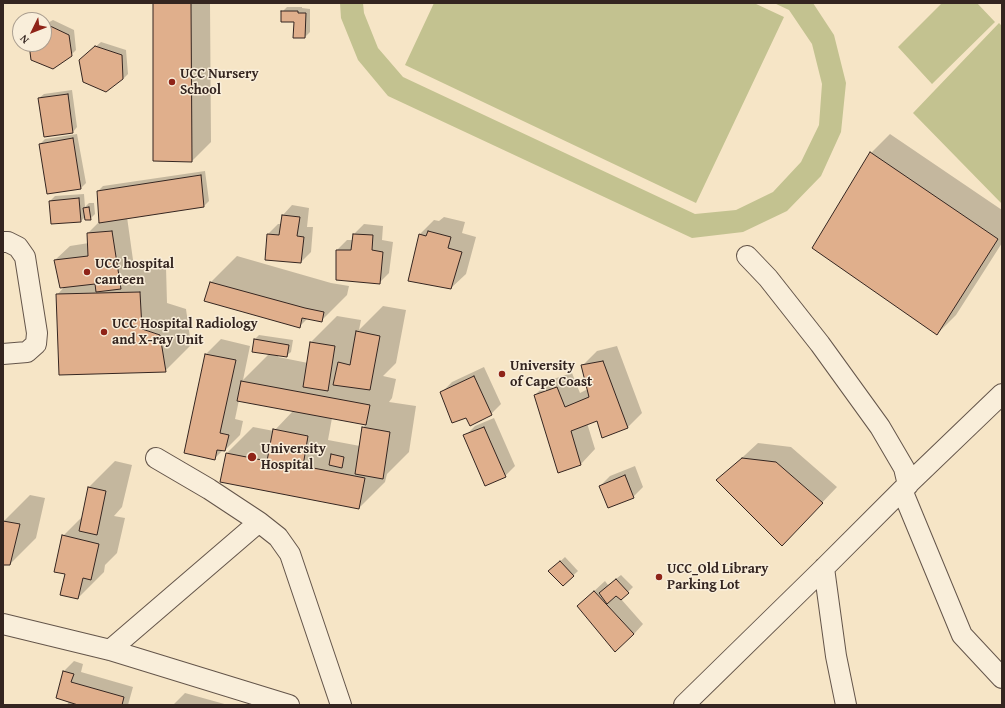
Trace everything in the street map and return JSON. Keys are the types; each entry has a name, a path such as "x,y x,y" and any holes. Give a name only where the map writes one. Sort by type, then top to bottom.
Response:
{"street":[{"path":"3,242 8,242 18,247 26,257 37,333 36,344 27,352 3,354"},
{"path":"747,256 768,278 820,344 880,427 904,468 905,487 962,635 1002,678"},
{"path":"684,705 905,487 1002,394"},
{"path":"156,458 209,489 259,522 278,537 290,554 341,705"},
{"path":"110,650 259,522"},
{"path":"824,568 836,656 846,705"},
{"path":"3,624 110,650 289,705"}],"shaded area":[{"path":"340,3 363,3 364,13 378,48 403,77 695,214 736,210 773,192 801,162 819,125 822,84 812,44 789,10 774,3 813,3 834,35 846,83 841,132 821,176 787,211 743,232 692,238 388,96 358,60 341,18"},
{"path":"434,3 754,3 784,17 696,203 405,65"},
{"path":"942,3 977,3 995,22 932,84 898,47"},
{"path":"999,23 1002,26 1002,204 913,113"}],"building":[{"name":"UCC Nursery School","path":"153,3 191,3 192,162 153,161"},
{"path":"281,11 298,11 298,13 306,13 305,38 293,38 294,22 281,22"},
{"path":"52,27 69,35 72,56 53,69 31,60 30,52 52,52"},
{"path":"95,46 122,55 123,79 106,92 83,82 79,60"},
{"path":"68,94 73,133 44,137 38,98"},
{"path":"73,138 81,189 47,194 39,144"},
{"path":"870,152 998,239 937,335 812,248"},
{"path":"201,175 204,207 99,223 97,191"},
{"path":"79,198 81,222 51,224 49,201"},
{"path":"89,207 91,220 85,220 83,208"},
{"path":"282,215 300,217 297,236 304,237 301,263 265,260 267,234 279,235"},
{"name":"UCC hospital canteen","path":"112,231 121,289 96,292 95,284 60,288 54,260 88,256 87,233"},
{"path":"428,231 451,237 448,248 462,252 451,289 408,281 419,234 426,236"},
{"path":"353,234 373,235 372,250 383,252 380,284 336,280 336,250 351,250"},
{"path":"210,282 324,312 322,322 302,318 300,328 204,301"},
{"name":"UCC Hospital Radiology and X-ray Unit","path":"140,292 142,329 160,335 166,372 59,375 56,294"},
{"path":"356,331 380,336 370,390 333,385 338,362 350,365"},
{"path":"254,339 289,345 287,357 252,352"},
{"path":"310,342 335,346 328,391 303,387"},
{"path":"205,354 236,360 220,433 229,435 225,451 217,450 215,460 184,453"},
{"path":"603,361 628,428 602,438 597,421 571,431 581,465 558,473 534,395 557,387 565,407 589,397 581,365"},
{"path":"474,376 492,415 470,426 466,418 452,423 440,392"},
{"path":"241,381 370,405 366,425 237,401"},
{"path":"362,427 390,432 383,479 355,474"},
{"path":"484,427 506,477 485,486 463,435"},
{"path":"273,429 308,436 303,466 365,478 359,509 220,482 226,453 267,461"},
{"path":"331,454 344,457 342,468 329,465"},
{"path":"742,458 776,462 823,503 782,546 716,480"},
{"path":"625,475 634,498 608,508 599,486"},
{"path":"88,487 106,491 97,535 79,531"},
{"path":"3,521 20,524 10,565 3,565"},
{"path":"62,535 99,544 91,580 83,578 78,599 60,595 65,574 54,572"},
{"path":"560,561 574,576 563,586 548,571"},
{"path":"616,579 629,593 621,600 616,596 607,604 599,593"},
{"path":"594,591 634,634 615,652 577,606"},
{"path":"63,671 74,674 71,682 124,697 122,705 78,705 56,698"}],"place":[{"name":"UCC Nursery School","path":"172,82"},
{"name":"UCC hospital canteen","path":"87,272"},
{"name":"UCC Hospital Radiology and X-ray Unit","path":"104,332"},
{"name":"University of Cape Coast","path":"502,374"},
{"name":"University Hospital","path":"252,457"},
{"name":"UCC_Old Library Parking Lot","path":"659,577"}]}
